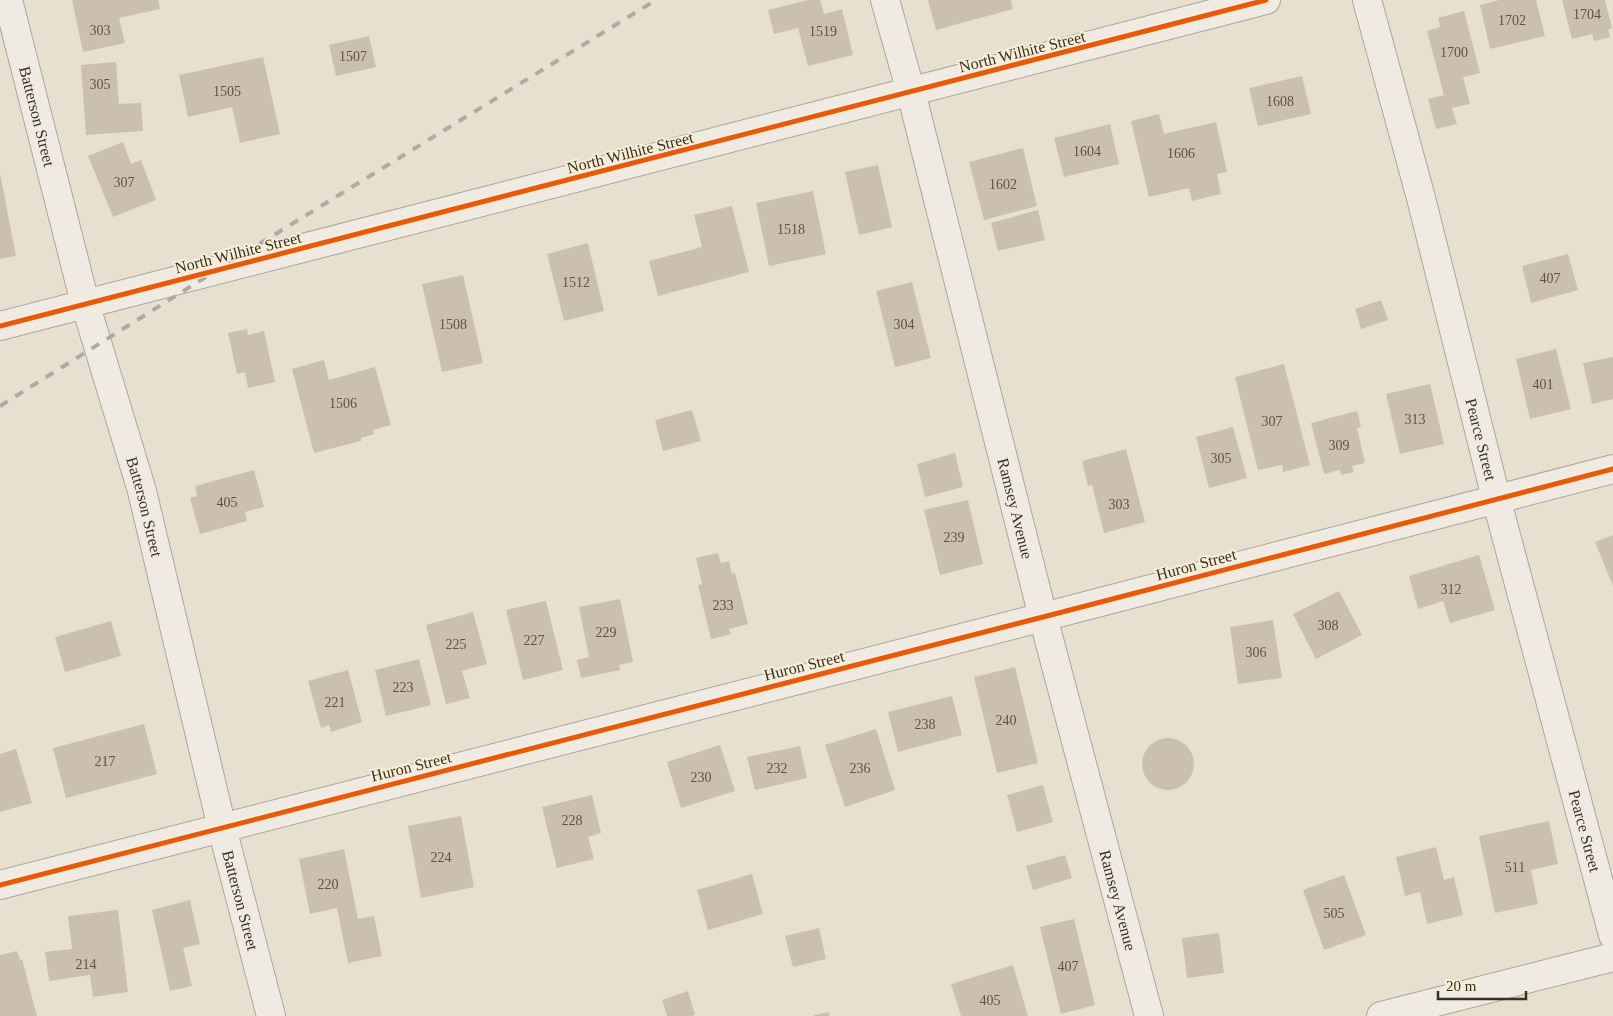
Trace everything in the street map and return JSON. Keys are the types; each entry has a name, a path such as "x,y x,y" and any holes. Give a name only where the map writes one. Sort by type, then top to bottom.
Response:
{"street":[{"name":"Batterson Street","path":"8,0 84,303 142,491 222,828 271,1016"},
{"name":"Ramsey Avenue","path":"885,0 912,92 1043,617 1149,1016"},
{"name":"North Wilhite Street","path":"0,326 1266,0"},
{"name":"Pearce Street","path":"1366,0 1421,198 1496,498 1613,935"},
{"name":"Huron Street","path":"0,885 1613,469"},
{"path":"1381,1016 1613,957"}],"building":[{"path":"72,0 158,0 160,9 119,18 125,43 83,52"},
{"path":"808,0 820,0 824,14 842,9 853,55 808,66 798,28 774,34 768,10"},
{"path":"928,0 1011,0 1013,9 936,30"},
{"path":"1499,0 1536,0 1545,36 1490,49 1480,5"},
{"path":"1562,0 1605,0 1612,28 1608,30 1610,37 1594,41 1592,34 1572,39"},
{"path":"1464,11 1480,73 1463,77 1470,104 1452,108 1457,124 1436,129 1428,99 1444,95 1427,31 1440,27 1438,18"},
{"path":"369,36 376,67 336,76 329,45"},
{"path":"263,57 280,134 240,143 232,107 188,117 179,75"},
{"path":"116,62 119,104 141,103 143,131 86,135 81,65"},
{"path":"1302,76 1311,114 1258,126 1249,88"},
{"path":"1159,114 1164,134 1216,122 1227,172 1217,174 1221,194 1192,201 1189,188 1149,197 1131,121"},
{"path":"1110,124 1119,164 1064,177 1054,138"},
{"path":"123,142 131,164 141,160 156,200 113,217 88,156"},
{"path":"1023,148 1037,206 984,220 969,162"},
{"path":"878,165 892,227 859,235 845,172"},
{"path":"0,173 16,256 0,259"},
{"path":"813,191 826,254 769,266 756,203"},
{"path":"732,206 749,272 658,296 649,261 702,247 694,215"},
{"path":"1038,210 1045,240 998,251 991,223"},
{"path":"588,243 604,311 564,321 547,254"},
{"path":"1568,254 1578,290 1531,303 1522,266"},
{"path":"463,275 483,363 442,372 422,284"},
{"path":"912,282 931,358 895,367 876,291"},
{"path":"1381,300 1388,320 1361,329 1355,309"},
{"path":"247,329 248,335 264,331 275,382 248,388 245,372 237,374 228,333"},
{"path":"1556,349 1571,409 1530,419 1516,359"},
{"path":"1613,357 1613,399 1592,404 1583,363"},
{"path":"324,360 329,380 375,367 391,425 373,430 374,434 361,438 361,441 314,453 292,369"},
{"path":"1284,364 1310,465 1283,472 1282,465 1258,470 1235,377"},
{"path":"1430,384 1444,444 1400,454 1386,394"},
{"path":"692,410 701,441 663,451 655,420"},
{"path":"1357,411 1361,427 1357,428 1365,463 1352,466 1354,472 1341,475 1340,470 1324,474 1311,423"},
{"path":"1233,427 1247,478 1209,488 1196,437"},
{"path":"1126,449 1145,522 1104,533 1092,485 1088,486 1082,461"},
{"path":"955,453 963,487 925,497 917,464"},
{"path":"254,470 264,507 245,512 247,521 200,534 190,498 197,496 195,486"},
{"path":"968,500 983,564 940,575 924,510"},
{"path":"1613,535 1613,586 1595,542"},
{"path":"718,553 721,563 729,561 732,574 735,573 748,624 729,629 731,634 711,639 698,585 702,584 696,558"},
{"path":"1479,555 1495,610 1450,623 1443,601 1418,609 1409,576"},
{"path":"1339,591 1362,635 1316,659 1293,614"},
{"path":"620,599 633,662 619,665 620,670 581,678 577,660 589,657 579,607"},
{"path":"546,601 563,670 523,680 506,610"},
{"path":"473,612 487,664 462,671 470,698 446,704 426,625"},
{"path":"1273,620 1282,678 1238,684 1230,627"},
{"path":"111,621 121,656 65,672 55,637"},
{"path":"419,659 431,705 386,716 375,670"},
{"path":"1015,667 1038,763 997,773 974,677"},
{"path":"348,670 362,722 331,732 329,725 321,728 308,681"},
{"path":"952,696 962,735 898,752 888,712"},
{"path":"144,724 157,774 66,798 53,748"},
{"path":"876,729 895,790 845,807 825,745"},
{"path":"1168,738 1178,740 1186,746 1192,754 1194,764 1192,774 1186,782 1178,788 1168,790 1158,788 1150,782 1144,774 1142,764 1144,754 1150,746 1158,740"},
{"path":"720,745 735,791 681,808 667,762"},
{"path":"800,746 807,778 755,790 747,757"},
{"path":"16,749 32,803 0,812 0,754"},
{"path":"1043,785 1053,822 1017,832 1007,795"},
{"path":"592,795 601,833 588,837 594,859 557,868 542,807"},
{"path":"461,816 474,887 421,898 408,826"},
{"path":"1549,821 1558,864 1531,870 1538,904 1495,913 1479,836"},
{"path":"1436,847 1444,880 1454,877 1463,915 1427,924 1420,892 1405,896 1396,857"},
{"path":"344,849 358,919 374,916 382,956 348,963 337,908 310,914 299,859"},
{"path":"1065,855 1072,878 1033,890 1026,866"},
{"path":"752,874 763,914 708,930 697,890"},
{"path":"1344,875 1366,935 1324,950 1303,890"},
{"path":"190,900 200,944 183,948 192,986 170,991 152,910"},
{"path":"118,910 128,992 93,997 90,975 49,981 45,952 72,949 68,916"},
{"path":"1074,919 1095,1005 1061,1014 1040,927"},
{"path":"819,928 826,959 793,967 785,936"},
{"path":"1219,933 1224,973 1187,978 1182,938"},
{"path":"17,951 20,960 22,959 37,1016 0,1016 0,955"},
{"path":"1013,965 1028,1016 961,1016 951,984"},
{"path":"688,991 695,1015 667,1016 662,1000"},
{"path":"829,1012 830,1016 814,1016 814,1015"}],"railway":[{"path":"0,406 656,0"}],"cycle path":[{"path":"0,326 1266,0"},
{"path":"0,885 1613,469"}]}
